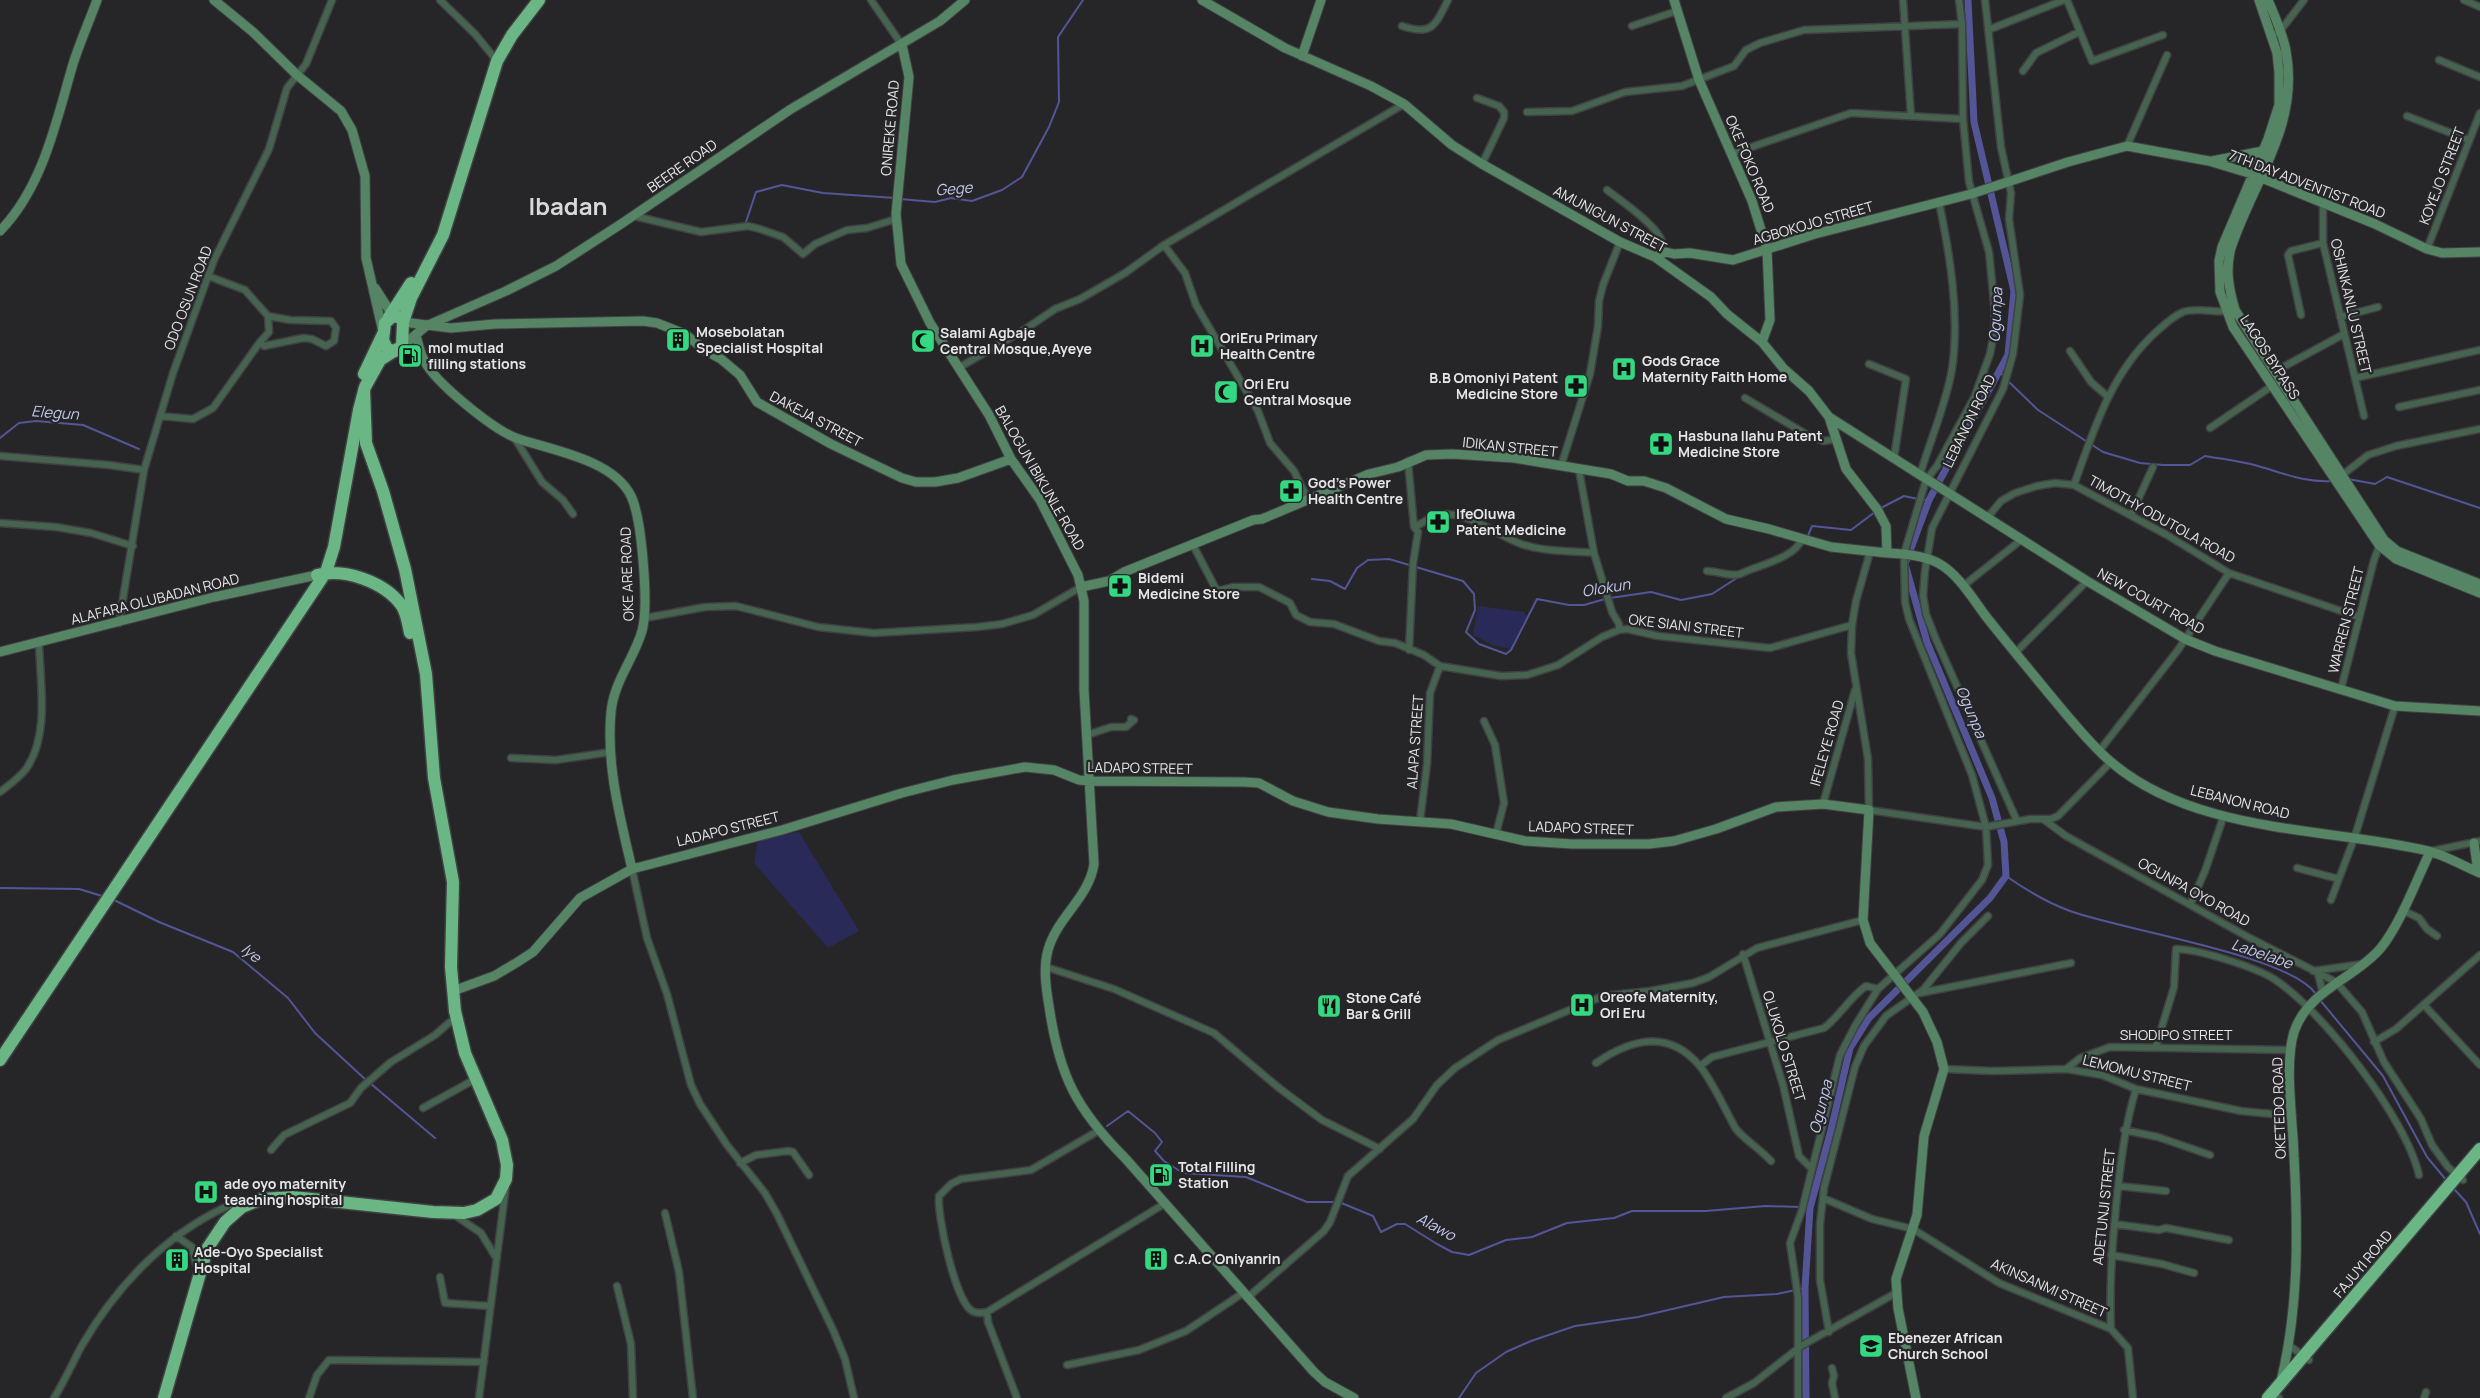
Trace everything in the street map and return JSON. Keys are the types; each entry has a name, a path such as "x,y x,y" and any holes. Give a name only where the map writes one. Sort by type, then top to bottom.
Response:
{"highway":[{"path":"398,349 396,318 431,247 452,197 494,58 507,28 530,0"},
{"path":"494,58 539,0"},
{"path":"396,318 385,323 383,333 386,349 398,349"},
{"path":"0,1052 322,574 349,427 363,387 368,362 383,333"},
{"path":"158,1398 196,1264 209,1231 219,1218 242,1200 252,1195 279,1190 450,1214 477,1210 487,1206 496,1199 506,1179 507,1165 502,1140 465,1053 456,1019 451,967 454,901 426,776 420,663 403,561 383,490 366,443 363,387 375,366 398,349"},
{"path":"322,574 356,576 392,597 402,606 420,663"},
{"path":"164,1398 201,1266 215,1234 236,1212 251,1203 278,1197 448,1207 473,1204 491,1192 499,1174 497,1150 489,1123 459,1056 450,1022 444,983 447,865"},
{"path":"0,1060 109,892"},
{"name":"FAJUYI ROAD","path":"2278,1398 2306,1359 2458,1180 2480,1149"},
{"name":"FAJUYI ROAD","path":"2458,1180 2480,1160"},
{"name":"FAJUYI ROAD","path":"2268,1398 2306,1359"}],"main road":[{"path":"0,231 13,217 26,196 45,156 74,63 97,0"},
{"path":"214,0 259,38 297,75 341,111 352,130 365,176 366,258 383,333"},
{"name":"BEERE ROAD","path":"426,326 531,280 634,216 791,109 940,21 965,0"},
{"name":"AMUNIGUN STREET","path":"1202,0 1302,56 1371,86 1404,104 1444,139 1482,164 1620,242 1658,256 1711,296 1727,314 1762,342 1784,369 1809,391 1829,417 1846,469 1878,510 1886,526 1887,553"},
{"path":"1302,56 1321,0"},
{"name":"OKE FOKO ROAD","path":"1674,0 1699,80 1752,201 1767,248 1770,320 1762,342"},
{"name":"LAGOS BYPASS","path":"2259,0 2286,50 2289,95 2284,120 2230,225 2219,261 2220,292 2272,386 2382,543 2389,550 2422,571 2480,593"},
{"name":"LAGOS BYPASS","path":"2256,176 2263,151 2276,119 2280,90 2276,34 2268,0"},
{"name":"ONIREKE ROAD","path":"896,216 909,95 909,77 902,45"},
{"name":"7TH DAY ADVENTIST ROAD","path":"1975,193 2068,162 2127,146 2210,161 2256,176 2323,202 2427,249 2442,253 2480,252"},
{"path":"2210,161 2263,151"},
{"name":"AGBOKOJO STREET","path":"1658,256 1690,253 1733,260 1815,234 1975,193"},
{"name":"BALOGUN IBIKUNLE ROAD","path":"896,216 901,264 904,272 930,323 989,415 1010,459 1040,500 1078,575 1084,601 1087,735 1095,846 1092,876 1087,888 1054,936 1048,950 1046,986 1057,1053 1071,1089 1098,1131 1125,1158 1314,1372 1325,1382 1354,1398"},
{"path":"371,281 396,318 426,326"},
{"name":"LAGOS BYPASS","path":"2230,311 2274,372 2382,543"},
{"name":"DAKEJA STREET","path":"426,326 452,328 495,324 644,321 657,323 685,334 732,368 757,402 831,444 902,478 916,482 935,482 958,478 1010,459"},
{"path":"398,349 426,326"},
{"name":"OKE ARE ROAD","path":"416,335 424,360 445,387 485,418 514,437 564,451 603,470 626,487 634,505 639,522 645,618 642,632 621,676 613,700 611,752 613,781 632,868"},
{"name":"OKE ARE ROAD","path":"398,349 411,352 424,360"},
{"name":"NEW COURT ROAD","path":"1829,417 2021,540 2185,639 2215,651 2395,706 2480,711"},
{"name":"IDIKAN STREET","path":"1081,587 1108,581 1124,572 1369,474 1398,467 1426,455 1452,454 1514,458 1617,476 1628,481 1651,484 1687,498 1726,519 1831,547 1887,553"},
{"name":"LAGOS BYPASS","path":"2389,550 2480,584"},
{"path":"1887,553 1904,554"},
{"name":"LEBANON ROAD","path":"1904,554 1940,563 1963,586 2015,653 2100,750 2112,762 2146,786 2179,801 2268,827 2355,836 2430,852 2479,872"},
{"name":"ALAFARA OLUBADAN ROAD","path":"0,652 119,623 214,597 322,574"},
{"name":"LADAPO STREET","path":"453,991 494,976 533,952 580,898 632,868 782,830 902,793 953,780 1025,767 1054,770 1079,780 1090,781 1259,783 1301,804 1328,812 1378,819 1451,824 1524,841 1649,844 1695,836 1776,807 1823,804 1869,810"},
{"path":"1869,810 1863,920 1870,943 1895,976 1913,995 1932,1030 1944,1069 1924,1136 1920,1198 1913,1229 1896,1279 1896,1293 1916,1398"},
{"path":"2477,842 2479,872"},
{"name":"OKETEDO ROAD","path":"2280,1384 2290,1346 2296,1249 2291,1050 2294,1031 2309,1007 2321,994 2364,964 2388,939 2430,852"}],"street":[{"name":"ODO OSUN ROAD","path":"119,623 144,470 173,373 208,276 269,149 283,98 313,48 332,0"},
{"path":"440,0 475,34 494,58"},
{"path":"871,0 902,45"},
{"path":"1402,26 1420,32 1425,31 1432,27 1448,0"},
{"path":"1903,0 1911,116"},
{"path":"1926,479 1937,466 1974,398 1990,354 1995,312 1990,252 1975,193 1963,119 1962,24 1959,0"},
{"name":"LEBANON ROAD","path":"1984,0 2001,147 2008,182 2009,219 2020,295 2013,354 2003,390 1947,492 1932,528 1924,558 1923,594 1926,614 2015,821"},
{"path":"1988,30 2065,0 2092,61 2164,36"},
{"path":"2276,34 2304,0"},
{"path":"2464,0 2480,7"},
{"path":"1632,26 1677,11"},
{"path":"1527,112 1572,112 1625,92 1682,86 1734,66 1746,50 1783,34 1828,28 1962,24"},
{"path":"2023,71 2036,53 2079,32"},
{"path":"2127,146 2167,56"},
{"path":"2439,60 2480,77"},
{"path":"1477,98 1499,106 1504,112 1504,118 1482,164"},
{"path":"962,373 960,367 972,358 1024,330 1055,309 1080,299 1125,273 1164,245 1404,104"},
{"path":"1731,154 1851,113 1963,119"},
{"name":"KOYEJO STREET","path":"2427,249 2480,113"},
{"path":"2407,116 2469,140"},
{"path":"1607,190 1637,212 1654,229 1662,242 1658,256"},
{"path":"1798,1398 1797,1290 1790,1243 1803,1208 1840,1054 1854,1026 1878,989 1895,976 1940,934 1982,880 1988,865 1989,826 1972,775 1908,619 1905,602 1904,554 1926,479 1952,372 1954,353 1950,272 1939,202"},
{"name":"OSHINKANLU STREET","path":"2323,202 2323,243 2364,416"},
{"path":"634,216 701,232 748,226 783,238 803,254 814,244 846,230 867,228 896,216"},
{"path":"1561,466 1590,374 1598,326 1599,301 1603,285 1620,242"},
{"path":"2301,315 2288,255 2291,250 2323,243"},
{"path":"1164,245 1186,273 1196,305 1258,411 1270,443 1294,471 1308,500"},
{"path":"160,416 193,420 213,408 260,342 270,332 268,316 245,290 208,276"},
{"path":"2340,316 2378,307"},
{"path":"2074,485 2107,396 2122,369 2138,349 2166,323 2184,311 2230,311"},
{"path":"260,342 264,346 303,338 312,339 326,346 334,341 336,328 331,321 290,320 268,316"},
{"path":"2274,372 2344,334"},
{"path":"2355,378 2480,350"},
{"path":"2070,351 2092,382 2107,396"},
{"path":"1869,364 1906,379 1894,458"},
{"path":"2210,428 2272,386"},
{"path":"2399,407 2480,390"},
{"path":"1745,398 1811,437 1824,440 1836,439"},
{"path":"2341,476 2368,455 2396,446 2480,429"},
{"path":"514,437 542,482 563,500 573,514"},
{"path":"0,456 109,465 144,470"},
{"path":"1408,462 1414,527 1418,532 1413,565 1409,650"},
{"path":"2131,515 2153,467"},
{"path":"1579,470 1594,553 1608,598 1619,624 1619,630"},
{"name":"TIMOTHY ODUTOLA ROAD","path":"1987,518 2001,501 2015,493 2037,486 2055,484 2074,485 2131,515 2229,572 2359,617"},
{"path":"1414,527 1438,515 1452,514 1466,518 1523,545 1568,553 1594,553"},
{"path":"0,523 56,527 91,533 133,546"},
{"path":"1707,571 1718,571 1733,576 1740,574 1782,557 1799,546 1804,540"},
{"path":"1963,586 2021,540"},
{"name":"WARREN STREET","path":"2341,690 2359,617 2376,557 2382,543"},
{"name":"OKE SIANI STREET","path":"1193,545 1217,591 1234,587 1260,587 1290,603 1296,615 1310,622 1334,624 1380,641 1395,642 1440,666 1501,676 1527,675 1558,665 1602,636 1619,630 1770,648 1852,625"},
{"name":"WARREN STREET","path":"2376,557 2389,550"},
{"path":"1870,552 1856,601 1852,625 1851,653 1868,759 1869,810 1989,826 2015,821 2043,819 2058,816 2112,762"},
{"path":"2100,750 2185,639 2229,572"},
{"path":"2015,653 2087,581"},
{"path":"645,618 705,607 736,606 818,627 874,633 977,627 1002,624 1033,615 1081,587"},
{"path":"0,792 25,769 38,740 40,720 39,643"},
{"name":"ALAPA STREET","path":"1420,821 1427,764 1429,703 1440,666"},
{"name":"IFELEYE ROAD","path":"1823,804 1856,688"},
{"path":"2331,900 2355,836 2395,706"},
{"path":"1087,735 1111,727 1126,727 1134,720 1131,719"},
{"path":"1484,721 1495,745 1504,803 1496,834"},
{"path":"511,758 556,760 611,752"},
{"path":"2190,905 2205,871 2224,815"},
{"name":"OGUNPA OYO ROAD","path":"2043,819 2066,836 2190,905 2315,973 2336,982"},
{"path":"2430,852 2477,842"},
{"path":"632,868 647,938 667,994 691,1085 700,1104 740,1163 765,1192 781,1222 834,1332 845,1359 854,1398"},
{"path":"2297,868 2339,879"},
{"path":"2402,910 2419,918 2427,930 2437,936"},
{"path":"1828,1332 1820,1280 1820,1224 1823,1198 1845,1100 1861,1053 1874,1031 1886,1016 1913,995 1988,916"},
{"path":"1067,1365 1139,1350 1186,1331 1245,1296 1324,1231 1348,1176 1357,1166 1380,1149 1413,1119 1438,1085 1455,1068 1498,1040 1603,996 1650,991 1693,983 1708,977 1743,954 1756,948 1863,920"},
{"path":"2156,1046 2174,987 2176,949 2184,949 2230,961 2273,978 2306,1004 2337,1038 2387,1108 2409,1146 2418,1175"},
{"name":"OLUKOLO STREET","path":"1743,954 1790,1110 1798,1156 1812,1169"},
{"path":"2374,1042 2396,1029 2480,955"},
{"path":"1913,995 2071,963"},
{"path":"2321,994 2315,973 2364,964"},
{"path":"1046,967 1114,988 1214,1033 1279,1088 1322,1120 1380,1149"},
{"path":"2336,982 2362,1012 2384,1062 2421,1119 2432,1145 2458,1180"},
{"path":"1700,1066 1712,1057 1824,1028 1835,1020 1857,992 1866,986 1878,989"},
{"path":"2424,1004 2480,1065"},
{"path":"271,1150 284,1135 350,1103 361,1088 391,1062 435,1035 450,1022"},
{"path":"1596,1063 1614,1051 1653,1040 1664,1041 1686,1054 1700,1066 1736,1129 1744,1138 1754,1143 1771,1161"},
{"name":"SHODIPO STREET","path":"2066,1069 2080,1058 2110,1047 2156,1046 2291,1050"},
{"name":"LEMOMU STREET","path":"1944,1069 1993,1071 2066,1069 2102,1075 2136,1089 2241,1110 2293,1116"},
{"path":"423,1108 470,1082"},
{"name":"ADETUNJI STREET","path":"2111,1329 2111,1255 2114,1224 2124,1130 2136,1089"},
{"path":"2124,1130 2158,1137 2210,1155"},
{"path":"1098,1131 1031,1170 961,1179 951,1184 940,1196 941,1220 958,1292 971,1311 979,1314 987,1312 1164,1204"},
{"path":"740,1163 756,1154 788,1151 793,1152 810,1175"},
{"path":"479,1398 495,1257 505,1206 506,1179"},
{"path":"2118,1186 2166,1191"},
{"path":"1823,1198 1872,1220 1913,1229"},
{"path":"54,1398 82,1347 125,1285 176,1236 204,1216 242,1200"},
{"path":"665,1213 678,1272 693,1398"},
{"path":"450,1214 475,1227 487,1241 495,1257"},
{"path":"2114,1224 2159,1230 2166,1228 2229,1240"},
{"name":"AKINSANMI STREET","path":"1913,1229 1998,1283 2111,1329 2128,1348 2133,1398"},
{"path":"176,1236 192,1247 196,1264"},
{"path":"2111,1255 2162,1264 2194,1273"},
{"path":"440,1278 444,1303 490,1306"},
{"path":"618,1286 631,1344 633,1398"},
{"path":"1726,1398 1760,1379 1799,1348 1896,1293"},
{"path":"987,1312 988,1322 1017,1398"},
{"path":"2290,1346 2306,1359"},
{"path":"309,1398 317,1375 329,1360 484,1362"},
{"path":"1832,1368 1835,1398"}],"shaded area":[{"path":"1478,606 1524,612 1527,616 1510,649 1493,645 1473,635"},
{"path":"799,832 859,931 828,948 754,863 758,840"}],"waterway":[{"name":"Gege","path":"900,199 935,202 951,198 972,201 1002,190 1022,177 1049,127 1059,102 1058,37 1083,0"},
{"name":"Ogunpa","path":"1806,1398 1805,1288 1810,1208 1850,1048 1869,1018 1990,898 2006,876 2004,842 1992,798 1927,642 1905,564 1929,500 2008,355 2014,291 1974,122 1968,0"},
{"name":"Gege","path":"745,225 756,192 782,185 823,193 895,198"},
{"name":"Ogunpa","path":"1998,371 2004,376"},
{"path":"2007,380 2038,410 2103,452 2140,463 2163,465 2190,465 2205,456 2251,464 2304,479 2333,481"},
{"name":"Elegun","path":"0,438 19,423 36,421 83,425 139,449"},
{"path":"2348,479 2375,484 2387,477 2480,508"},
{"name":"Olokun","path":"1879,509 1904,496 1918,499"},
{"name":"Olokun","path":"1923,500 1929,500"},
{"name":"Olokun","path":"1807,538 1812,526 1851,530 1875,512"},
{"name":"Olokun","path":"1312,579 1330,581 1345,589 1357,568 1368,560 1389,559 1463,581 1474,594 1475,610 1466,632 1479,644 1506,654 1511,650 1537,599 1569,605 1584,605 1605,599"},
{"name":"Olokun","path":"1610,598 1651,592 1681,600 1712,594 1740,576"},
{"name":"Labelabe","path":"2006,876 2037,896 2070,911 2202,945 2273,967 2300,980 2316,994"},
{"name":"Iye","path":"0,888 79,889 102,896"},
{"name":"Iye","path":"114,900 159,922 233,952 288,998 315,1033 366,1080"},
{"name":"Labelabe","path":"2320,1000 2383,1076 2427,1157 2447,1181"},
{"name":"Iye","path":"370,1083 435,1138"},
{"name":"Alawo","path":"1107,1126 1128,1111 1155,1133 1162,1142 1155,1151 1164,1161 1183,1173 1246,1177 1307,1202 1339,1202 1373,1216 1381,1232 1397,1224 1405,1224 1452,1252 1469,1255 1506,1240 1532,1237 1567,1223 1614,1218 1632,1211 1706,1211 1765,1206 1800,1207"},
{"name":"Labelabe","path":"2454,1189 2466,1202 2480,1234"},
{"path":"1459,1398 1476,1373 1506,1352 1575,1326 1638,1317 1724,1297 1777,1294 1805,1288"}],"place":[{"name":"Mosebolatan Specialist Hospital","path":"678,340"},
{"name":"Salami Agbaje Central Mosque,Ayeye","path":"923,341"},
{"name":"OriEru Primary Health Centre","path":"1202,346"},
{"name":"mol mutlad filling stations","path":"410,356"},
{"name":"Gods Grace Maternity Faith Home","path":"1624,369"},
{"name":"B.B Omoniyi Patent Medicine Store","path":"1576,386"},
{"name":"Ori Eru Central Mosque","path":"1226,392"},
{"name":"Hasbuna Ilahu Patent Medicine Store","path":"1661,444"},
{"name":"God's Power Health Centre","path":"1291,491"},
{"name":"IfeOluwa Patent Medicine","path":"1438,522"},
{"name":"Bidemi Medicine Store","path":"1120,586"},
{"name":"Oreofe Maternity, Ori Eru","path":"1582,1005"},
{"name":"Stone Café Bar & Grill","path":"1329,1006"},
{"name":"Total Filling Station","path":"1161,1175"},
{"name":"ade oyo maternity teaching hospital","path":"206,1192"},
{"name":"C.A.C Oniyanrin","path":"1156,1259"},
{"name":"Ade-Oyo Specialist Hospital","path":"177,1260"},
{"name":"Ebenezer African Church School","path":"1871,1346"}],"district":[{"name":"Ibadan","path":"568,207"}]}
